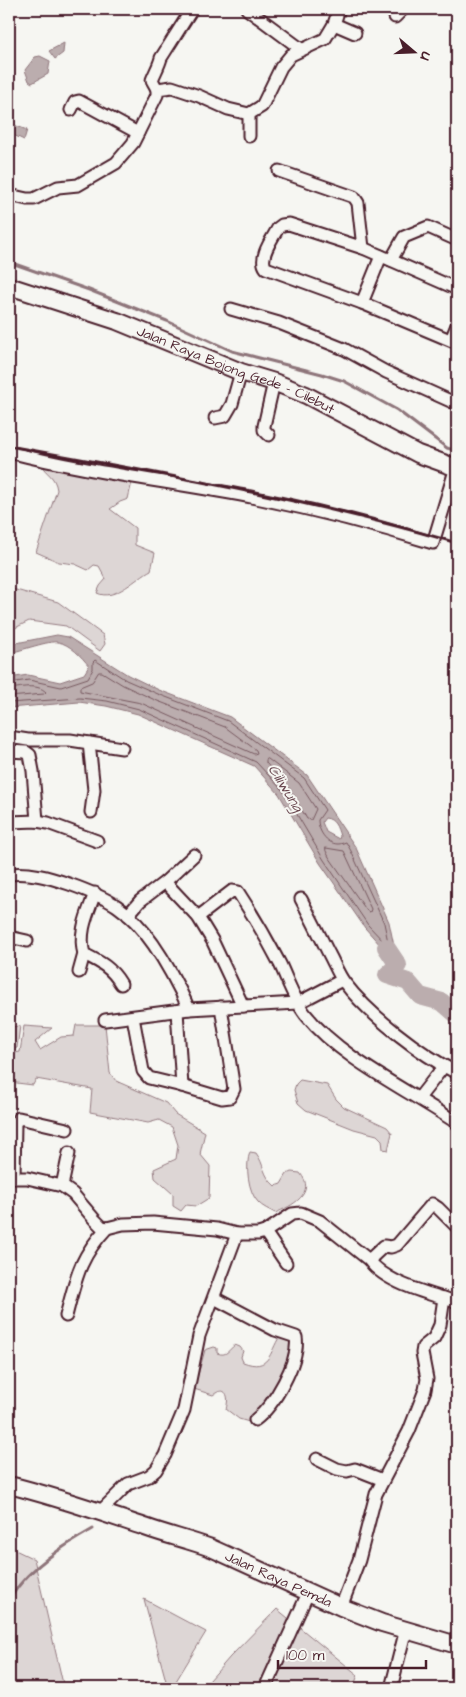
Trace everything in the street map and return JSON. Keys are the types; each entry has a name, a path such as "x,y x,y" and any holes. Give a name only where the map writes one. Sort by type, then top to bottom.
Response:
{"main road":[{"name":"Jalan Raya Bojong Gede - Cilebut","path":"10,289 117,321 241,372 274,382 306,395 418,454 457,468"},
{"name":"Jalan Raya Pemda","path":"9,1485 41,1492 211,1548 341,1607 457,1646"}],"street":[{"path":"247,9 302,49"},
{"path":"157,90 172,87 199,96 232,111 249,114 262,106 282,67 291,55 322,42 334,24 339,9"},
{"path":"9,195 34,199 58,187 78,185 116,163 129,150 157,94 152,80 159,67 161,58 190,13"},
{"path":"334,24 355,33"},
{"path":"71,110 75,102 79,101 138,133"},
{"path":"249,114 249,136"},
{"path":"279,171 354,197 358,203 363,248"},
{"path":"457,289 363,248 285,224 278,228 263,262 266,268 362,303 454,342 457,325"},
{"path":"362,303 386,258 404,237 428,227 457,240"},
{"path":"231,309 279,323 344,349 386,372 457,404"},
{"path":"215,418 225,416 241,372"},
{"path":"269,435 264,430 264,426 274,382"},
{"path":"9,452 48,462 256,498 358,520 433,543 457,468"},
{"path":"9,737 28,740 70,740 122,748"},
{"path":"89,744 94,790 90,812"},
{"path":"9,751 26,752 30,755 37,821"},
{"path":"9,822 37,821 48,823 97,841"},
{"path":"128,915 140,901 194,855"},
{"path":"9,874 34,873 95,893 119,907 128,915 162,958 176,980 183,1010 182,1086"},
{"path":"164,882 198,917 212,940 243,1006"},
{"path":"198,917 232,891 238,892 261,930 298,1003 314,1024 353,1057 457,1123"},
{"path":"79,972 84,954 81,942 82,931 95,893"},
{"path":"301,899 342,980 370,1012 444,1066 457,1073"},
{"path":"9,937 27,941"},
{"path":"84,954 109,968 115,973 121,984"},
{"path":"105,1020 183,1010 298,1003 342,980"},
{"path":"134,1017 143,1071 149,1078 222,1098 230,1097 234,1089 221,1008"},
{"path":"419,1098 444,1066"},
{"path":"67,1129 19,1118 15,1123 11,1178 27,1178 62,1186 73,1194 102,1227 153,1223 217,1229 237,1234 258,1234 265,1232 292,1214 301,1214 320,1221 369,1260 373,1266 391,1278 417,1290 457,1302"},
{"path":"62,1186 68,1153"},
{"path":"369,1260 384,1246 391,1247 397,1245 432,1204 457,1228"},
{"path":"66,1316 76,1278 85,1255 107,1228"},
{"path":"265,1232 286,1263"},
{"path":"100,1512 128,1484 149,1476 156,1470 165,1454 182,1417 199,1336 237,1234"},
{"path":"214,1298 275,1330 296,1337 295,1348 284,1384 264,1413 255,1420"},
{"path":"341,1607 359,1560 372,1506 383,1480 409,1431 425,1390 427,1379 422,1353 423,1347 434,1338 440,1326 444,1298"},
{"path":"317,1459 337,1469 347,1471 355,1469 383,1480"},
{"path":"265,1688 308,1593"},
{"path":"391,1688 406,1629"}],"shaded area":[{"path":"40,463 132,482 128,499 110,509 135,528 135,545 155,553 151,570 118,592 104,595 97,593 106,579 99,566 94,565 88,570 75,564 59,562 36,552 57,490 54,481"},
{"path":"9,588 58,602 103,635 105,644 100,651 66,626 29,621 9,631"},
{"path":"76,1025 105,1025 110,1073 116,1081 166,1103 175,1114 205,1132 200,1154 210,1166 209,1198 196,1206 186,1205 181,1211 173,1206 173,1194 155,1178 154,1169 176,1159 178,1145 172,1127 159,1120 148,1123 90,1112 92,1089 36,1079 33,1085 9,1082 9,1054 20,1052 24,1026 52,1028 35,1042 40,1050 61,1037 74,1036"},
{"path":"20,1026 17,1048 9,1049 9,1027"},
{"path":"300,1080 327,1085 344,1107 387,1127 392,1133 388,1150 383,1149 382,1140 377,1135 354,1129 306,1110 298,1103 294,1090"},
{"path":"250,1152 256,1153 268,1178 275,1186 281,1184 287,1174 291,1172 300,1173 305,1180 306,1187 304,1193 295,1203 275,1213 260,1204 252,1192 248,1178 248,1157"},
{"path":"290,1334 292,1358 266,1411 249,1422 239,1419 226,1409 226,1393 221,1391 213,1395 194,1389 205,1350 214,1347 217,1348 217,1353 223,1354 235,1345 243,1351 241,1357 243,1362 259,1365 268,1359 280,1336"},
{"path":"9,1547 34,1559 64,1688 9,1688"},
{"path":"144,1599 206,1632 173,1686 166,1681"},
{"path":"277,1609 358,1675 353,1688 203,1688"}],"water":[{"path":"64,43 63,53 55,59 49,51"},
{"path":"40,56 50,61 48,74 32,83 29,81 25,70 35,57"},
{"path":"9,123 27,130 24,140 9,133"},
{"path":"57,635 68,637 128,675 159,690 230,717 307,775 356,848 389,922 398,965 365,928 320,863 279,794 254,766 138,714 106,706 79,702 9,708 9,678 28,675 60,682 84,674 89,666 75,651 62,643 54,642 9,653 9,646 11,644","holes":["325,818 337,827 339,839 326,832 322,822"]}],"waterway":[{"path":"9,262 89,290 167,321 232,351 344,381 397,410 447,448 457,451"},
{"name":"Ciliwung","path":"386,947 398,965 387,975 408,982 420,996 442,1002 457,1015"},
{"path":"9,1602 15,1591 34,1570 58,1551 93,1529"}],"railway":[{"path":"9,446 235,488 347,514 457,543"}]}
